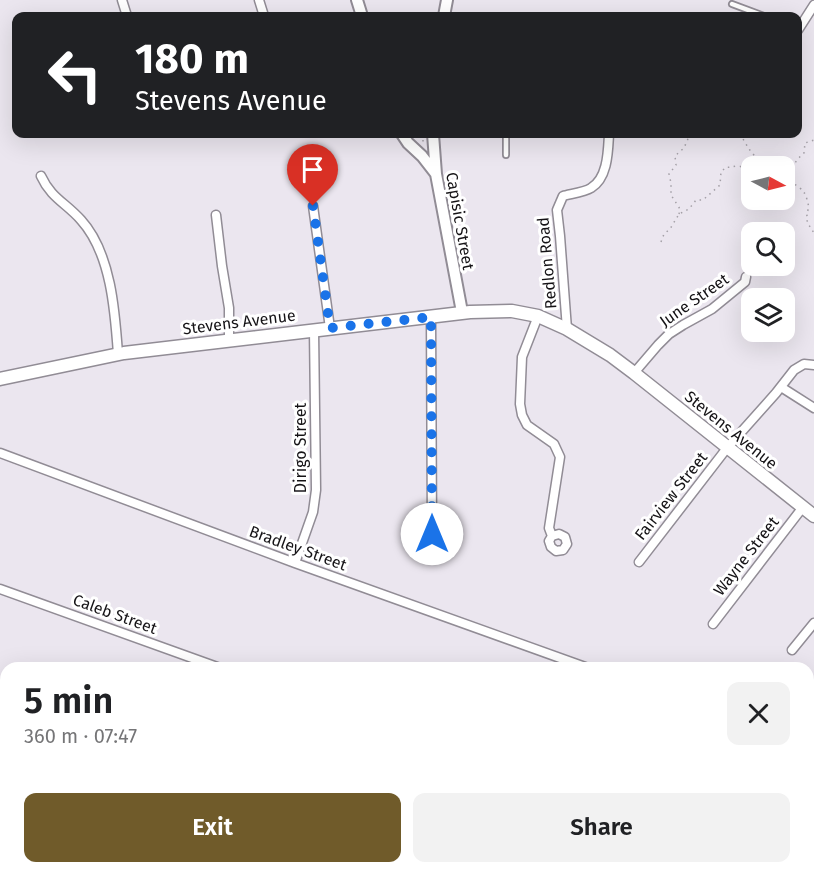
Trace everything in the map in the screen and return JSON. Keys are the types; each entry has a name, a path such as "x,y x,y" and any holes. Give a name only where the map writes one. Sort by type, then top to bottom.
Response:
{"main road":[{"name":"Stevens Avenue","path":"0,379 118,354 462,312 512,311 538,316 567,329 610,355 814,516"}],"street":[{"path":"802,24 814,5"},
{"path":"405,138 436,174"},
{"name":"Capisic Street","path":"433,138 436,174 462,312"},
{"name":"Redlon Road","path":"567,329 556,210 562,196 592,188 603,176 607,162 609,138"},
{"path":"41,176 46,187 56,198 81,219 100,251 110,286 116,321 118,354"},
{"path":"313,206 330,328"},
{"path":"216,215 229,308 229,340"},
{"name":"June Street","path":"634,373 669,334 712,309 745,282 746,277"},
{"path":"538,316 522,357 520,404 527,425 554,444 560,457 549,526 552,536"},
{"path":"431,317 432,534"},
{"name":"Dirigo Street","path":"295,563 313,512 316,490 314,330"},
{"name":"Fairview Street","path":"639,562 727,448 796,368 804,364 814,364"},
{"path":"780,387 814,408"},
{"name":"Bradley Street","path":"0,453 295,563 571,662"},
{"name":"Wayne Street","path":"713,624 802,507"},
{"name":"Caleb Street","path":"0,589 203,662"},
{"path":"792,650 814,623"}],"lane":[{"path":"732,4 753,12"},
{"path":"506,138 506,154"}],"path":[{"path":"423,138 424,152"},
{"path":"661,242 664,234 679,214 680,209 671,195 669,174 676,165 675,156 684,148 688,138"},
{"path":"742,138 755,156"},
{"path":"795,162 804,153 805,143 814,140"},
{"path":"679,214 689,209 696,200 703,200 720,185 722,172 726,167 741,168"},
{"path":"795,184 802,188 806,195 809,208 806,213 807,222 814,233"}],"route":[{"path":"313,206 330,328 431,317 432,534"}]}
